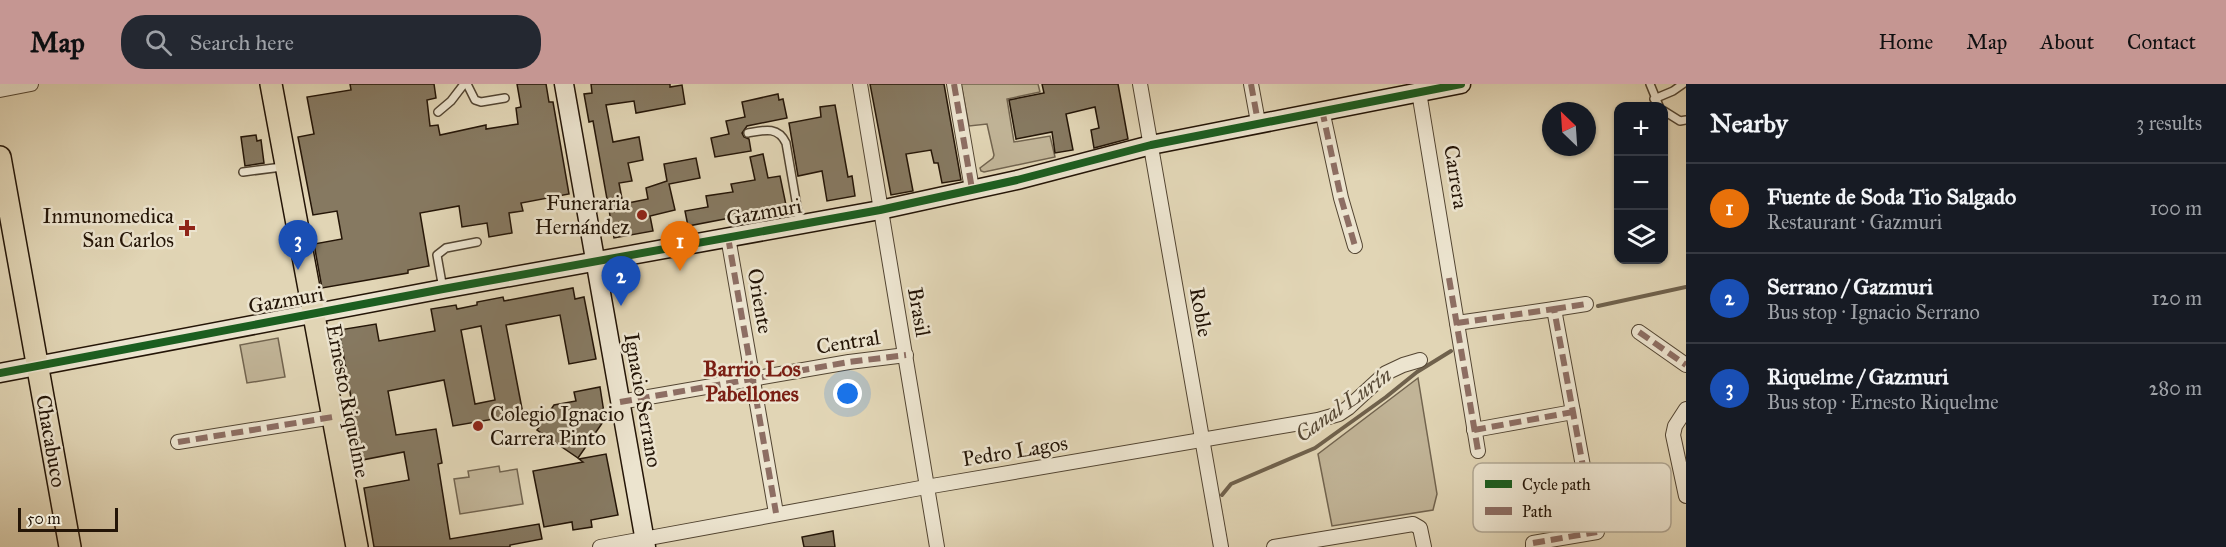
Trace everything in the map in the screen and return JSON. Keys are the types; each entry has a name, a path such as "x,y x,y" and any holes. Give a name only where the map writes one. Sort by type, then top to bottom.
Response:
{"main road":[{"name":"Ernesto Riquelme","path":"271,84 357,547"},
{"name":"Chacabuco","path":"0,157 70,547"}],"street":[{"path":"0,90 31,84"},
{"name":"Ignacio Serrano","path":"564,84 645,543"},
{"name":"Brasil","path":"860,84 937,547"},
{"path":"954,84 972,189"},
{"name":"Roble","path":"1140,84 1221,547"},
{"path":"1251,84 1258,122"},
{"name":"Gazmuri","path":"0,373 443,289 880,210 1017,180 1151,145 1418,88 1461,84"},
{"name":"Carrera","path":"1418,88 1478,451"},
{"path":"1322,110 1341,198 1355,246"},
{"name":"Oriente","path":"728,237 776,513"},
{"path":"1457,322 1586,304"},
{"path":"1554,309 1582,463"},
{"path":"1639,332 1686,365"},
{"name":"Central","path":"620,402 753,381 849,362 906,355"},
{"name":"Pedro Lagos","path":"600,547 645,543 776,513 1201,442 1318,420 1339,414 1386,374 1403,365 1420,360"},
{"path":"1686,409 1675,426 1673,435 1686,496"},
{"path":"1474,430 1573,412"},
{"path":"178,442 333,417"},
{"path":"1274,547 1322,543 1413,524 1419,526 1424,547"},
{"path":"1533,545 1597,532"}],"lane":[{"path":"438,112 466,84 475,100 481,102 505,98"},
{"path":"1651,84 1657,102"},
{"path":"1653,96 1673,91 1683,84"},
{"path":"1668,114 1680,121 1686,120"},
{"path":"748,133 775,130 782,135 786,143 800,224"},
{"path":"243,172 286,167"},
{"path":"443,289 437,255 446,248 477,242"}],"shaded area":[{"path":"961,84 1038,84 1040,92 1007,99 1014,142 1050,136 1055,157 981,171 980,168 994,155 987,124 969,126"},
{"path":"278,338 285,377 247,383 240,345"},
{"path":"1418,378 1437,494 1433,510 1332,526 1318,454"},
{"path":"499,466 500,472 517,469 523,504 460,514 454,479 469,477 468,471"}],"building":[{"path":"350,84 434,84 436,98 427,100 430,126 438,125 440,135 486,125 486,129 518,124 516,108 521,107 517,84 546,84 549,102 553,102 569,194 521,203 523,211 509,213 512,233 489,237 487,223 462,227 459,206 420,213 429,266 408,270 408,273 322,288 314,244 342,239 337,211 313,215 298,137 314,134 307,97 351,90"},
{"path":"591,84 670,84 670,87 682,85 685,104 636,113 634,101 606,105 613,142 639,137 643,160 628,163 632,181 619,183 623,204 648,199 646,188 667,181 664,164 696,158 700,178 669,184 675,210 650,216 653,231 614,238 593,121 589,122 584,94 592,93"},
{"path":"870,84 944,84 961,180 942,183 938,163 934,163 931,150 906,154 913,191 891,195"},
{"path":"1042,84 1118,84 1128,139 1094,148 1091,130 1099,128 1095,107 1066,114 1073,150 1055,153 1052,132 1016,139 1009,100 1044,93"},
{"path":"778,94 779,100 783,99 787,118 747,126 742,133 749,139 751,151 715,157 711,138 729,134 726,121 745,117 742,102"},
{"path":"835,105 848,177 852,176 855,196 827,201 822,171 798,176 789,123 821,117 820,107"},
{"path":"256,135 257,141 261,140 264,163 245,166 241,137"},
{"path":"763,154 768,178 780,176 787,210 762,215 761,212 688,226 685,211 708,207 706,196 733,192 731,184 755,180 750,157"},
{"path":"573,288 575,299 584,297 596,359 569,364 560,315 506,325 523,414 453,426 444,380 388,391 396,435 436,429 442,463 438,464 450,539 539,524 542,539 510,545 510,547 374,547 364,488 409,480 404,452 362,460 339,330 376,324 379,341 435,331 431,309 456,305 457,309 503,297 504,301","holes":["481,326 495,400 475,404 461,330"]},
{"path":"600,387 605,419 578,458 537,430 554,405 576,401 574,392"},
{"path":"606,454 618,515 591,520 592,527 573,530 572,522 544,527 533,471 583,462 579,459"},
{"path":"833,531 835,547 804,547 802,537"}],"waterway":[{"name":"Canal Lurín","path":"1598,306 1686,287"},
{"name":"Canal Lurín","path":"1222,495 1231,484 1315,448 1417,372 1451,351"}],"marked path":[{"path":"954,84 972,189"},
{"path":"1251,84 1258,122"},
{"path":"1322,110 1341,198 1355,246"},
{"path":"728,237 776,513"},
{"path":"1449,278 1478,451"},
{"path":"1554,309 1586,304"},
{"path":"1457,323 1554,309 1582,463"},
{"path":"1639,332 1686,365"},
{"path":"620,402 849,362 906,355"},
{"path":"1474,430 1573,412"},
{"path":"178,442 333,417"},
{"path":"1533,543 1597,532"}],"cycle path":[{"path":"0,373 443,289 880,210 1017,180 1151,145 1461,84"}],"place":[{"name":"Funeraria Hernández","path":"642,215"},
{"name":"Inmunomedica San Carlos","path":"187,228"},
{"name":"Riquelme / Gazmuri","path":"298,270"},
{"name":"Fuente de Soda Tio Salgado","path":"680,271"},
{"name":"Serrano / Gazmuri","path":"621,306"},
{"name":"Colegio Ignacio Carrera Pinto","path":"478,426"}],"district":[{"name":"Barrio Los Pabellones","path":"752,380"}]}
